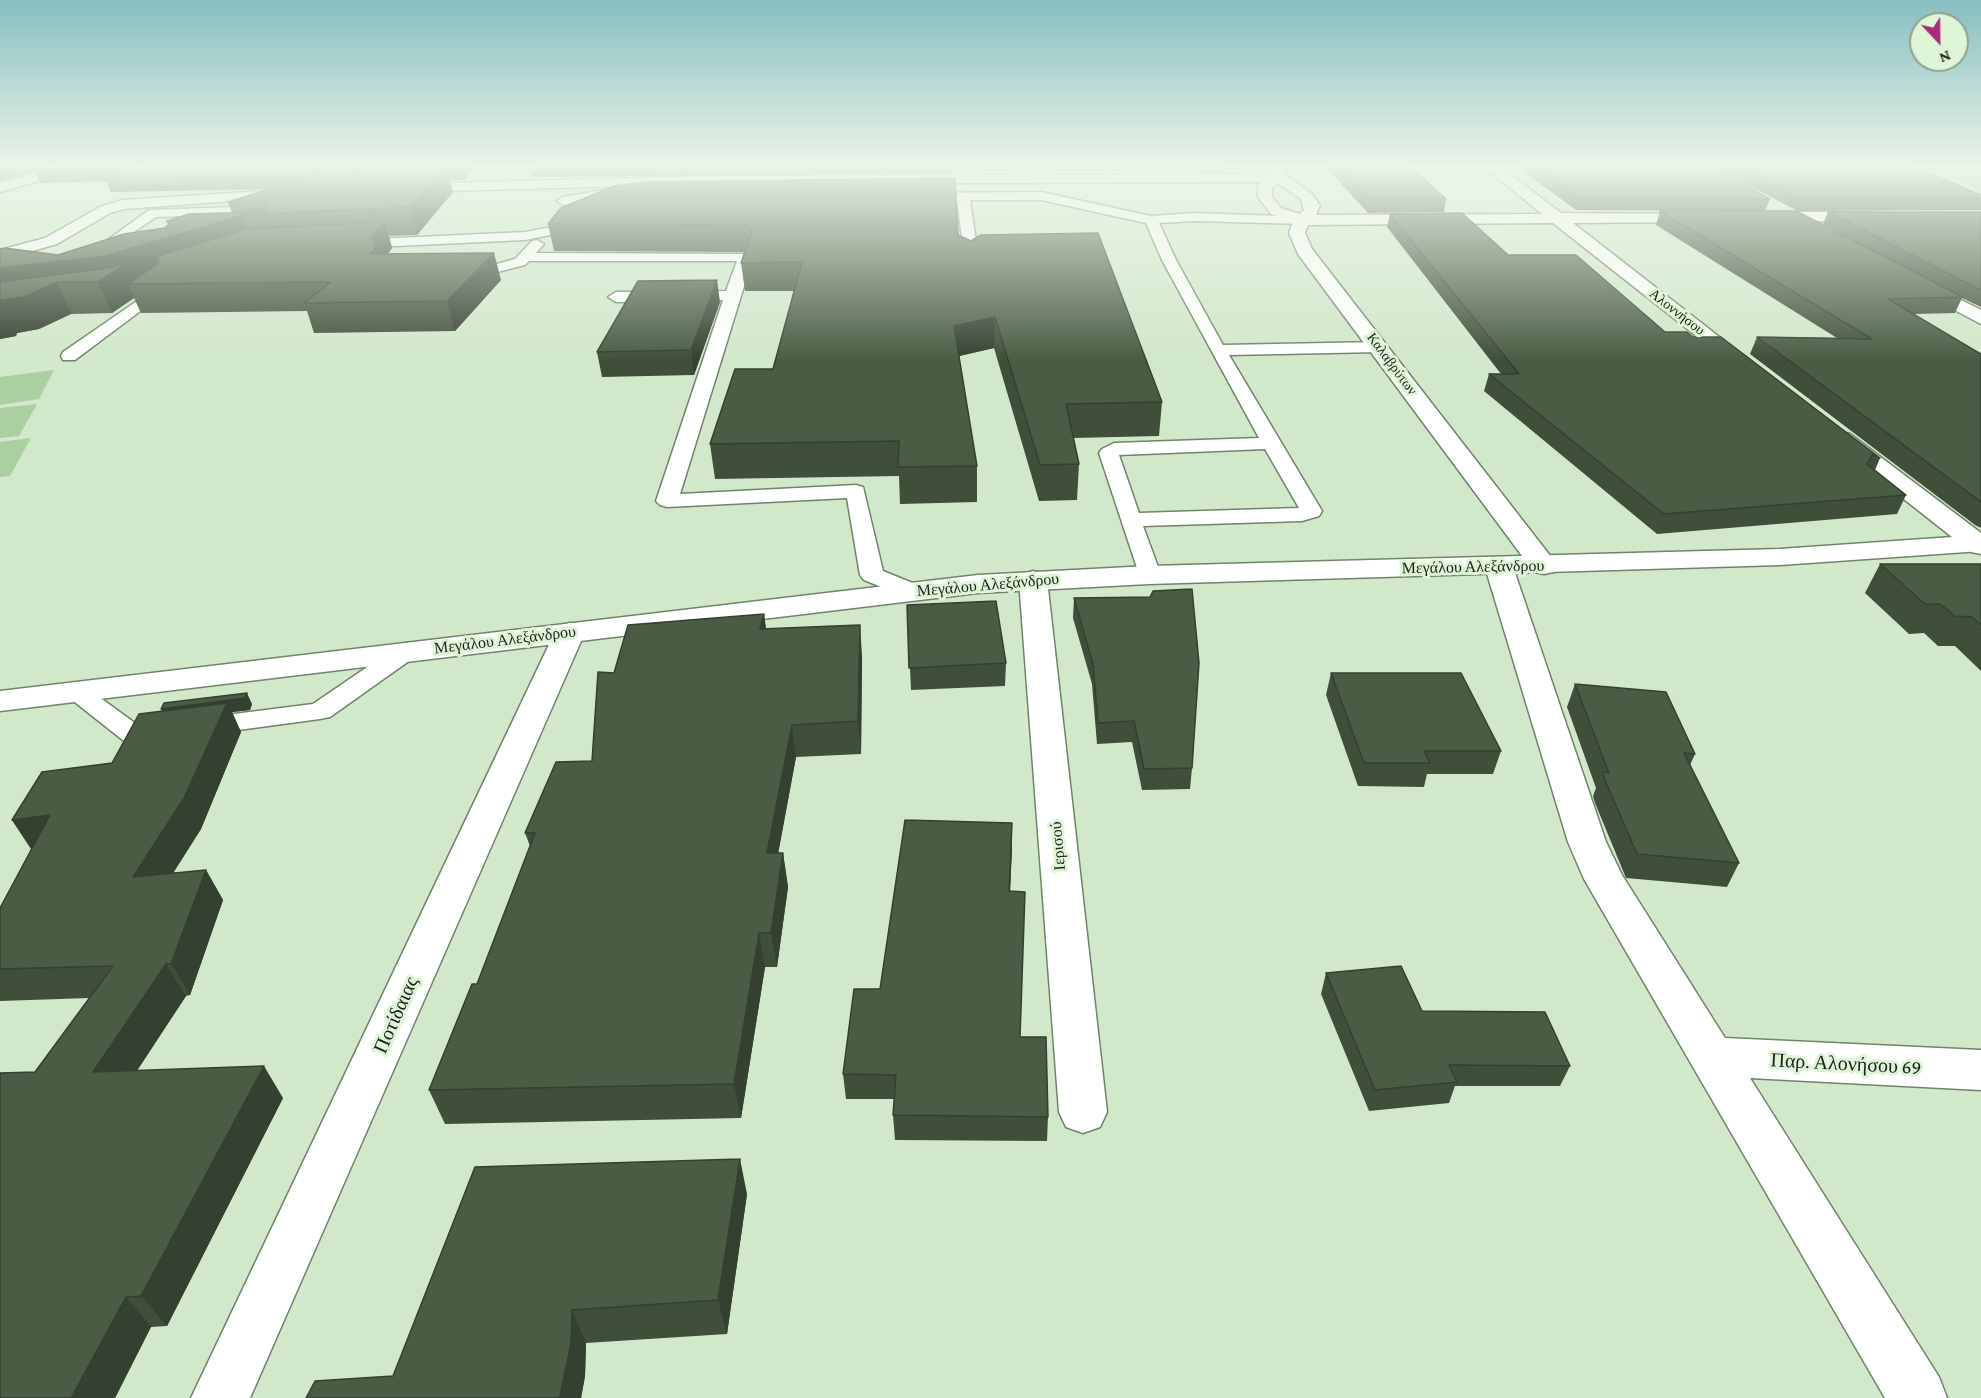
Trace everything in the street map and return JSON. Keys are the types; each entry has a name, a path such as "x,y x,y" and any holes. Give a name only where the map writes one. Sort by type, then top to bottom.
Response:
{"street":[{"path":"0,255 58,238 71,230"},
{"name":"Καλαβρύτων","path":"1298,230 1300,243 1544,566"},
{"name":"Αλοννήσου","path":"1573,230 1758,375"},
{"path":"1819,230 1826,234"},
{"path":"1908,278 1981,318"},
{"path":"1938,295 1970,294"},
{"path":"1822,424 1980,544"},
{"name":"Μεγάλου Αλεξάνδρου","path":"0,701 912,591 1033,580 1149,575 1544,566 1780,557 1980,544"},
{"path":"1499,567 1587,842 1604,879 1918,1398"},
{"name":"Ιερισού","path":"1033,580 1083,1112"},
{"name":"Ποτίδαιας","path":"220,1398 570,632"},
{"name":"Παρ. Αλονήσου 69","path":"1711,1057 1981,1070"}],"lane":[{"path":"128,230 116,239 159,238"},
{"path":"343,239 374,243 408,242 552,230"},
{"path":"968,230 972,262"},
{"path":"1130,520 1308,514 1310,508 1218,351 1156,230"},
{"path":"450,273 482,272 520,262 548,232"},
{"path":"395,257 408,242"},
{"path":"525,257 746,257 667,501 856,491 872,575 912,591"},
{"path":"69,356 176,277 133,290"},
{"path":"616,297 732,295"},
{"path":"1218,351 1380,347"},
{"path":"1149,575 1109,453 1114,448 1271,443"},
{"path":"75,692 135,735 320,711 407,651"}],"green space":[{"path":"54,370 39,399 0,405 0,377"},
{"path":"37,404 19,436 0,438 0,408"},
{"path":"31,438 10,476 0,477 0,442"}],"building":[{"path":"150,230 192,230 106,256 0,268 0,249 58,255 124,234"},
{"path":"242,230 378,230 372,237 376,247 370,254 494,253 447,301 304,303 331,282 128,284 156,265 159,260 156,257"},
{"path":"958,230 958,235 971,241 981,235 1098,233 1162,402 1066,404 1079,464 1040,465 995,317 954,326 977,466 898,467 899,441 710,444 735,369 773,369 802,262 741,263 752,231"},
{"path":"1403,230 1481,230 1508,255 1576,255 1665,332 1687,332 1693,337 1721,337 1880,458 1873,454 1867,464 1906,495 1664,514 1489,374 1519,374"},
{"path":"1692,230 1833,230 1963,297 1888,299 1981,354 1981,502 1757,337 1872,339"},
{"path":"1864,230 1981,230 1981,290"},
{"path":"126,263 98,282 57,282 24,297 1,300 0,303 0,282 109,268"},
{"path":"717,280 691,350 597,352 638,281"},
{"path":"1880,564 1981,564 1981,625 1972,617 1955,616 1940,604 1925,604"},
{"path":"1192,589 1199,663 1192,768 1144,769 1134,721 1098,723 1093,664 1074,598 1150,597 1153,591"},
{"path":"996,601 1006,663 909,668 907,605"},
{"path":"764,614 760,629 860,625 858,721 792,725 767,853 783,853 771,933 759,933 734,1084 429,1090 472,984 477,984 535,833 525,833 556,762 592,761 598,672 614,673 628,625"},
{"path":"1331,673 1461,673 1501,751 1424,751 1430,763 1364,763"},
{"path":"1575,684 1666,692 1695,754 1684,753 1739,863 1637,854 1602,772 1609,773"},
{"path":"247,693 245,698 161,709 164,703"},
{"path":"227,703 184,798 133,877 206,870 171,964 166,964 93,1072 264,1066 141,1296 126,1297 71,1398 0,1398 0,1073 35,1072 113,966 0,969 0,908 50,815 12,820 42,772 112,763 139,714"},
{"path":"905,820 1012,823 1009,891 1025,892 1020,1037 1046,1037 1048,1117 893,1115 896,1075 843,1074 854,989 880,989"},
{"path":"1401,966 1422,1011 1545,1012 1570,1066 1449,1065 1457,1082 1375,1090 1326,973"},
{"path":"740,1159 718,1300 572,1310 571,1343 559,1398 306,1398 315,1381 393,1376 475,1167"}]}
